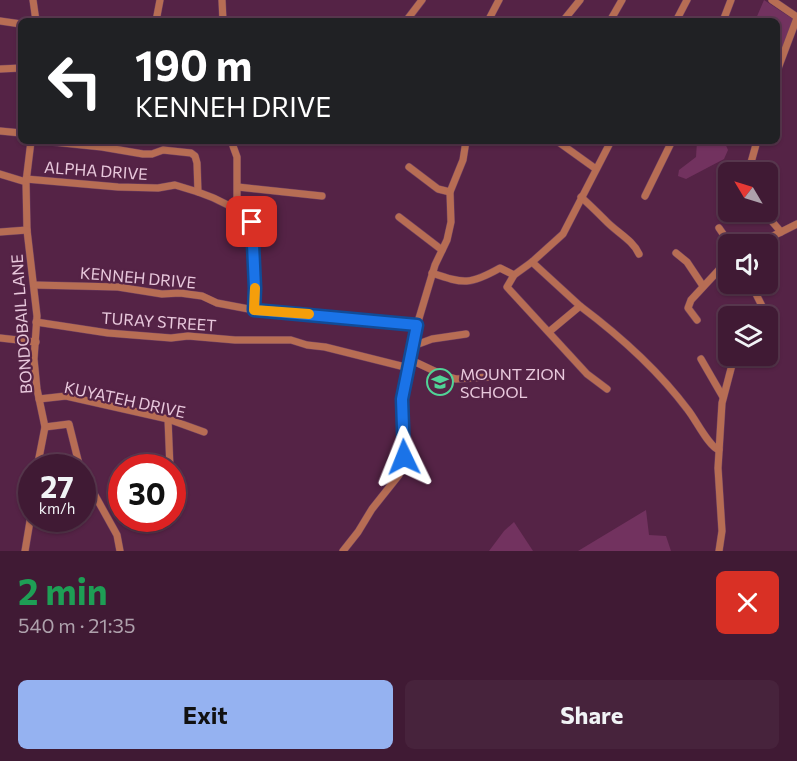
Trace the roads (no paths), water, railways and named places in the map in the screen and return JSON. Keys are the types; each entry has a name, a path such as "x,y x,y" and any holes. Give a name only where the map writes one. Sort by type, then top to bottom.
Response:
{"street":[{"path":"33,0 36,18"},
{"path":"157,18 160,0"},
{"path":"222,0 223,18"},
{"path":"408,18 422,0"},
{"path":"490,18 499,0"},
{"path":"565,18 580,0"},
{"path":"612,18 622,0"},
{"path":"678,18 687,0"},
{"path":"724,18 731,0"},
{"path":"772,0 797,18 780,63"},
{"path":"0,21 18,24"},
{"path":"0,69 18,68"},
{"path":"0,131 18,133"},
{"name":"BONDOBAIL LANE","path":"31,144 26,181 27,230 34,285 36,322 34,359 45,427 40,454"},
{"path":"72,144 142,154 164,150 191,153 195,156 197,163 198,192"},
{"path":"233,144 237,157 237,210 252,222 254,310"},
{"path":"343,551 399,475 404,457 402,399 417,325 432,273 447,240 451,222 450,192 463,160 466,144"},
{"path":"561,144 596,169"},
{"path":"607,389 587,374 550,331 507,287 514,275 563,234 609,144"},
{"path":"645,196 671,144"},
{"path":"751,162 756,144"},
{"path":"408,167 438,189 450,192"},
{"name":"ALPHA DRIVE","path":"0,174 26,181 118,187 158,188 175,185 220,200 237,210"},
{"path":"238,187 322,196"},
{"path":"581,197 630,242 639,254"},
{"path":"399,217 442,250"},
{"path":"772,222 781,232"},
{"path":"777,234 797,224"},
{"path":"719,228 723,234"},
{"path":"0,232 27,230"},
{"path":"676,253 687,262 703,286"},
{"path":"532,262 646,361 691,412 711,446 719,450"},
{"path":"432,273 462,283 482,279 500,268 514,275"},
{"path":"697,320 688,305 718,270"},
{"name":"KENNEH DRIVE","path":"34,285 101,285 162,294 180,293 202,296 218,303 254,310 417,325"},
{"path":"550,331 580,306"},
{"name":"TURAY STREET","path":"36,322 108,333 171,338 188,336 235,340 291,340 409,368"},
{"path":"413,346 432,339 466,334"},
{"path":"0,338 36,342"},
{"path":"700,359 723,398"},
{"path":"411,360 456,379 489,378"},
{"path":"719,551 722,531 719,450 723,398 732,366"},
{"name":"KUYATEH DRIVE","path":"39,399 66,396 168,419 204,432"},
{"path":"168,419 169,454"},
{"path":"45,427 69,424 76,454"},
{"path":"96,497 117,535 120,551"},
{"path":"25,551 28,532"}],"place":[{"name":"MOUNT ZION SCHOOL","path":"440,382"}]}
